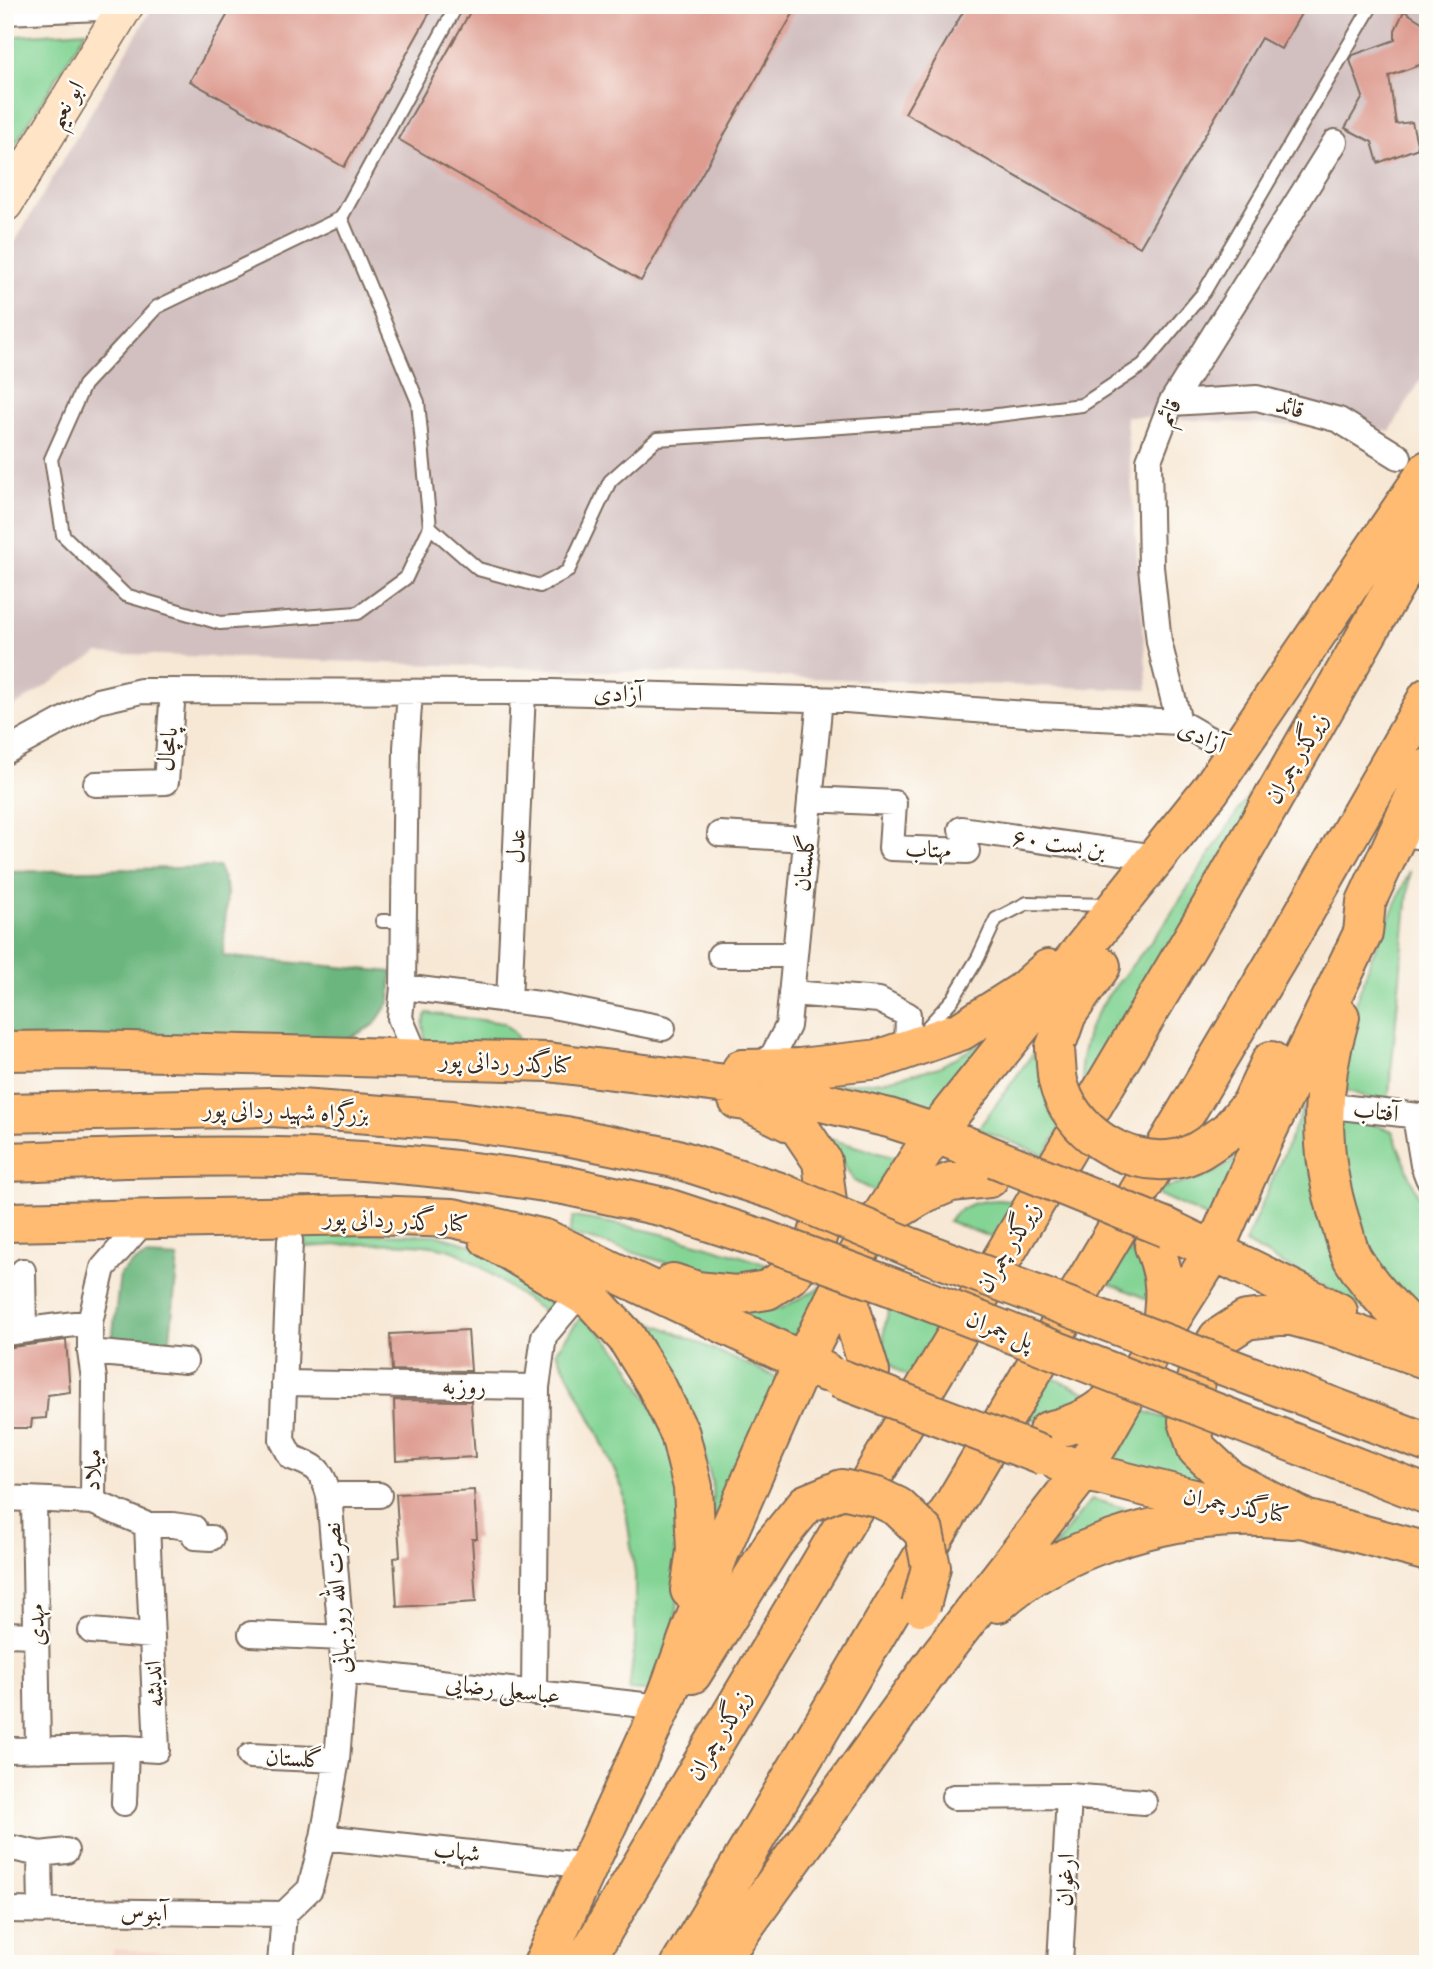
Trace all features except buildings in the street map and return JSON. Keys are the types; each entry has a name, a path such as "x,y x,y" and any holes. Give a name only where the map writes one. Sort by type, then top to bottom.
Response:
{"main road":[{"name":"ابو نعیم","path":"5,204 125,6"},
{"path":"543,1964 664,1701 721,1549 803,1362 852,1264 935,1133 1211,789 1237,752 1346,587 1413,463"},
{"name":"زیرگذر چمران","path":"583,1964 1214,902 1428,527"},
{"path":"681,1964 1293,932 1428,697"},
{"path":"1237,752 1166,881 1067,1014 1055,1048 1058,1082 1071,1111 1093,1135 1121,1153 1143,1158 1175,1159 1202,1149 1228,1131 1251,1104 1309,982 1342,922 1366,902 1413,836 1428,768"},
{"path":"722,1957 940,1655 1083,1471 1160,1336 1214,1251 1259,1148 1363,933 1366,902"},
{"path":"548,1062 603,1061 706,1070 814,1066 880,1059 961,1031 1022,992 1119,905"},
{"path":"1350,956 1349,990 1329,1051 1323,1105 1325,1154 1337,1211 1351,1256 1375,1291 1428,1344"},
{"name":"کنارگذر ردانی پور","path":"5,1051 102,1050 548,1062 767,1088 889,1118 935,1133 992,1168"},
{"path":"545,1239 697,1291 735,1295 767,1290 789,1276 814,1248 827,1202 822,1161 799,1127 746,1101 548,1062"},
{"name":"بزرگراه شهید ردانی پور","path":"5,1112 272,1107 452,1120 566,1136"},
{"name":"پل چمران","path":"566,1136 674,1158 777,1191 910,1247 1428,1443"},
{"name":"بزرگراه شهید ردانی پور","path":"5,1162 277,1157 422,1167 564,1185"},
{"path":"878,1222 925,1193 992,1168 1056,1183 1093,1198 1160,1237 1214,1251 1428,1358"},
{"name":"پل چمران","path":"564,1185 664,1207 762,1239 1428,1495"},
{"name":"کنار گذر ردانی پور","path":"5,1222 369,1215 453,1218 545,1239 803,1362 854,1375 919,1409 978,1432 1046,1444"},
{"path":"453,1218 593,1301 626,1337 656,1384 680,1434 693,1487 696,1550 688,1603 664,1701"},
{"path":"1160,1237 1166,1296 1160,1336"},
{"path":"852,1264 850,1307 854,1375"},
{"path":"1305,1519 1230,1480 1196,1449 1188,1421 1198,1371 1218,1338 1246,1320 1288,1315 1344,1330 1428,1358"},
{"path":"1046,1444 1095,1413 1137,1377"},
{"name":"کنارگذر چمران","path":"1046,1444 1083,1471 1198,1500 1305,1519 1428,1552"},
{"path":"630,1774 775,1543 806,1504 842,1489 877,1497 898,1507 924,1532 931,1567 921,1606 722,1957"},
{"path":"940,1655 1018,1585 1055,1563 1086,1551 1155,1527 1194,1520 1237,1517 1305,1519"}],"street":[{"path":"5,12 125,6"},
{"name":"قائم","path":"1179,722 1159,642 1151,567 1149,460 1171,403 1335,142"},
{"name":"قائد","path":"1171,403 1257,398 1339,420 1413,463"},
{"name":"آزادی","path":"5,752 98,701 141,691 173,691 523,692 820,699 1179,722 1237,752"},
{"name":"پامچال","path":"96,784 166,782 173,691"},
{"path":"410,692 393,921 403,987 400,1018 417,1058"},
{"name":"عدل","path":"509,1001 523,692"},
{"name":"گلستان","path":"788,1027 820,699"},
{"name":"مهتاب","path":"810,799 894,803 891,848 964,840"},
{"path":"720,834 806,839"},
{"name":"بن بست ۶۰","path":"964,840 1156,857"},
{"path":"720,955 795,955"},
{"path":"403,987 548,1005 663,1028"},
{"path":"791,993 879,1000 908,1015 907,1050"},
{"path":"374,1056 400,1018"},
{"path":"788,1027 798,1049 814,1066"},
{"path":"752,1069 773,1055 788,1027"},
{"name":"آفتاب","path":"1323,1105 1421,1116"},
{"path":"1421,1116 1423,1165 1428,1178"},
{"name":"میلاد","path":"5,1498 93,1502 94,1379 90,1352 90,1322 103,1268 146,1219"},
{"name":"نصرت الله روزبهانی","path":"284,1914 310,1889 323,1837 337,1760 344,1671 329,1495 323,1474 308,1463 291,1457 282,1440 290,1241"},
{"path":"23,1271 15,1332 90,1322"},
{"path":"534,1693 537,1387 544,1336 580,1293"},
{"path":"90,1352 185,1361"},
{"name":"روزبه","path":"284,1383 537,1387"},
{"path":"329,1495 379,1495"},
{"name":"مهدی","path":"34,1501 38,1750"},
{"path":"93,1502 147,1525 194,1528 195,1537 211,1538"},
{"name":"اندیشه","path":"5,1750 157,1750 147,1525"},
{"path":"92,1631 152,1636"},
{"path":"251,1633 343,1638"},
{"path":"5,1634 36,1635"},
{"name":"عباسعلی رضایی","path":"344,1671 534,1693 664,1701"},
{"path":"124,1802 125,1748"},
{"name":"گلستان","path":"250,1756 337,1760"},
{"path":"954,1797 1069,1796 1144,1802"},
{"name":"ارغوان","path":"1060,1964 1069,1796"},
{"name":"شهاب","path":"323,1837 590,1866"},
{"path":"12,1848 40,1854 66,1851"},
{"path":"40,1854 41,1911"},
{"name":"آبنوس","path":"5,1910 284,1914"},
{"path":"280,1964 284,1914"}],"lane":[{"path":"341,218 418,402 430,527 406,578 358,613 220,623 125,595 63,535 51,459 84,385 157,307 341,218 457,5"},
{"path":"430,527 478,569 540,586 568,571 610,481 657,439 964,419 1082,405 1143,365 1204,292 1372,5"},
{"path":"907,1050 953,999 978,958 996,919 1027,903 1119,905"}],"shaded area":[{"path":"154,5 1428,5 1428,368 1390,431 1126,416 1148,690 98,653 5,712 5,259"},
{"path":"114,1949 258,1959 257,1964 108,1964"}],"green space":[{"path":"86,31 5,160 5,37"},
{"path":"1369,611 1085,1098 1081,1062 1089,1028 1106,998 1161,929"},
{"path":"219,867 227,891 223,956 392,972 390,1001 374,1025 344,1041 5,1043 5,872"},
{"path":"1410,871 1388,1105 1329,1084 1371,958"},
{"path":"427,1013 504,1023 516,1035 521,1050 426,1049 423,1024"},
{"path":"1003,1031 934,1118 824,1086 883,1081 939,1067"},
{"path":"1037,1048 1063,1123 1045,1155 978,1129"},
{"path":"1304,1107 1305,1134 1313,1176 1389,1322 1245,1243"},
{"path":"1330,1109 1392,1131 1428,1221 1428,1322 1383,1275 1354,1215"},
{"path":"819,1136 900,1159 879,1194 854,1181 839,1156"},
{"path":"1251,1139 1217,1222 1151,1191 1204,1178 1231,1163"},
{"path":"998,1200 1020,1202 998,1240 948,1221 970,1204"},
{"path":"573,1217 679,1238 782,1270 732,1284 569,1234"},
{"path":"304,1233 436,1235 475,1246 555,1289 557,1305 547,1313 473,1262 448,1249 409,1244 306,1247"},
{"path":"1126,1251 1138,1254 1154,1302 1109,1283"},
{"path":"146,1256 178,1258 169,1349 112,1342 120,1274 132,1263"},
{"path":"831,1282 803,1342 695,1299 780,1309"},
{"path":"891,1303 944,1324 917,1380 897,1370 887,1356 884,1338"},
{"path":"617,1307 783,1380 714,1545 712,1482 700,1439"},
{"path":"583,1314 625,1359 659,1419 682,1490 684,1550 676,1617 656,1692 629,1690 635,1644 635,1574 623,1490 595,1427 556,1351"},
{"path":"1050,1377 1097,1397 1041,1420 1024,1418"},
{"path":"1141,1410 1176,1422 1231,1496 1110,1469"},
{"path":"1092,1499 1161,1518 1043,1560"}]}
